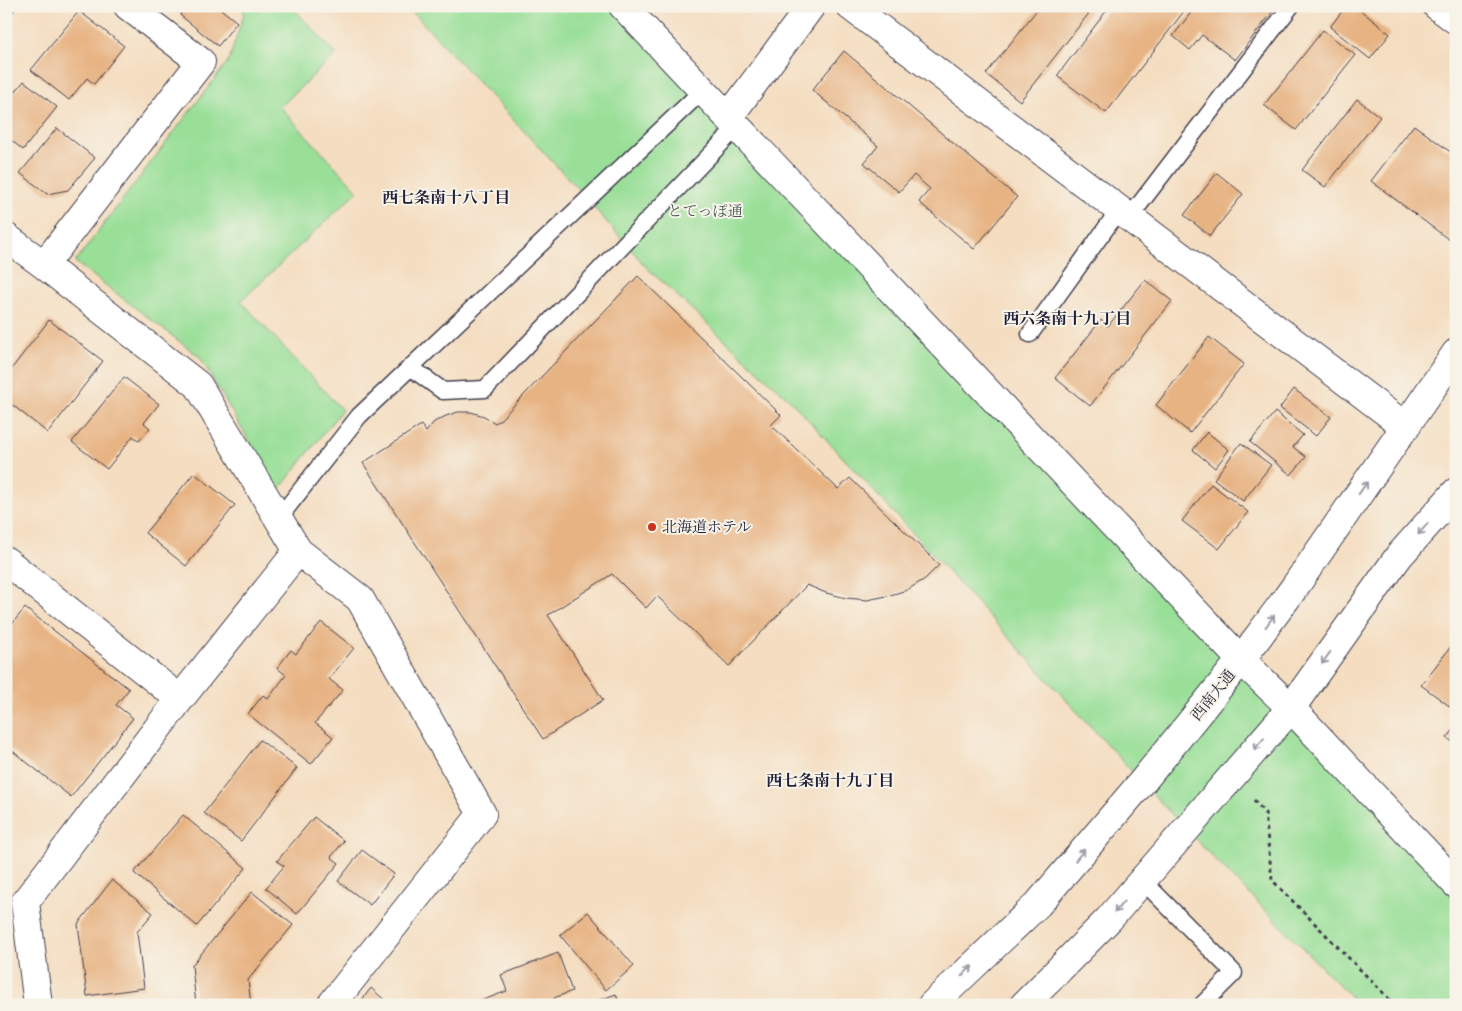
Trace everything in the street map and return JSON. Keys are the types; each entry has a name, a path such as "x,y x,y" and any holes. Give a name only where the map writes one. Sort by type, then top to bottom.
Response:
{"street":[{"path":"44,264 201,62 128,6"},
{"path":"623,6 1241,660 1291,708 1456,884"},
{"path":"732,122 811,6"},
{"path":"850,6 1406,427"},
{"path":"1437,6 1456,20"},
{"path":"6,237 44,264 198,385 298,551 360,599 482,814 331,1005"},
{"name":"西南大通","path":"932,1005 1038,904 1143,781 1241,660 1294,588 1456,353"},
{"path":"1024,1005 1109,919 1291,708 1400,556 1456,492"},
{"path":"38,1005 25,902 180,699 298,551"},
{"path":"6,561 180,699"}],"lane":[{"path":"1030,334 1291,6"},
{"path":"278,519 359,416 702,90"},
{"path":"410,367 443,391 485,388 732,122"},
{"path":"1142,880 1234,973 1202,1005"}],"path":[{"path":"1231,776 1266,813 1272,880 1395,1005"}],"green space":[{"path":"243,6 291,6 336,54 280,107 358,191 241,301 342,410 278,491 200,357 75,262 229,60 244,14"},
{"name":"とてっぽ通","path":"407,6 623,6 1456,884 1456,1005 1359,1005 1185,829 790,400 647,268 577,188"}],"building":[{"path":"6,6 17,6 9,17 6,15"},
{"path":"187,6 217,6 237,22 218,46 180,15"},
{"path":"1040,6 1082,6 1090,12 1020,101 986,74"},
{"path":"1110,6 1188,6 1106,113 1057,76"},
{"path":"1196,6 1277,6 1235,60 1202,35 1190,50 1173,36"},
{"path":"1346,6 1355,6 1390,34 1370,59 1330,27"},
{"path":"79,11 124,46 94,84 87,78 69,100 31,70"},
{"path":"1323,30 1355,55 1296,130 1264,105"},
{"path":"844,51 1017,197 974,249 919,202 930,189 914,175 899,192 864,163 878,146 812,90"},
{"path":"24,81 57,107 23,150 6,136 6,103"},
{"path":"1357,99 1380,117 1325,187 1302,170"},
{"path":"1414,125 1456,156 1456,245 1371,181"},
{"path":"57,128 95,158 68,190 47,194 20,173"},
{"path":"1217,173 1243,194 1210,236 1184,215"},
{"name":"北海道ホテル","path":"638,276 781,415 771,425 838,489 850,478 939,565 925,579 907,590 867,600 846,598 826,593 807,585 729,666 657,596 646,608 612,574 548,615 603,700 543,739 363,463 421,425 426,432 434,422 458,412 471,412 484,416 495,423 499,421"},
{"path":"1145,280 1172,301 1090,406 1055,378 1101,320 1108,326"},
{"path":"49,320 103,361 48,433 6,400 6,376"},
{"path":"1209,337 1244,364 1190,433 1156,405"},
{"path":"124,377 159,404 144,423 150,428 139,441 133,436 107,469 72,442"},
{"path":"1294,389 1331,417 1316,436 1280,408"},
{"path":"1275,412 1303,435 1293,447 1306,457 1291,475 1250,442"},
{"path":"1207,432 1229,450 1215,468 1193,450"},
{"path":"1241,443 1271,465 1243,501 1214,479"},
{"path":"194,473 235,505 186,566 145,533"},
{"path":"1211,484 1248,512 1219,549 1182,521"},
{"path":"25,608 129,689 116,705 133,718 71,797 6,746 6,631"},
{"path":"321,622 354,648 329,679 343,690 315,723 333,737 311,764 248,714 263,695 268,699 286,675 277,668 291,650 296,654"},
{"path":"1456,640 1456,711 1421,685"},
{"path":"1456,727 1456,744 1447,738"},
{"path":"260,740 297,768 241,841 204,813"},
{"path":"183,815 246,868 197,926 134,873"},
{"path":"314,817 344,841 331,857 339,863 297,914 266,888 284,866 277,861"},
{"path":"362,850 394,874 370,905 338,881"},
{"path":"112,880 153,913 137,932 144,988 87,996 78,924"},
{"path":"252,892 293,925 248,980 251,1005 196,1005 192,965"},
{"path":"588,912 634,966 606,990 560,935"},
{"path":"558,953 572,991 554,998 557,1005 479,1005 478,1002 507,991 501,975"},
{"path":"371,988 390,1005 358,1005"},
{"path":"616,994 620,1005 586,1005"}],"place":[{"name":"北海道ホテル","path":"652,527"}],"district":[{"name":"西七条南十八丁目","path":"446,197"},
{"name":"西六条南十九丁目","path":"1067,318"},
{"name":"西七条南十九丁目","path":"830,780"}]}
